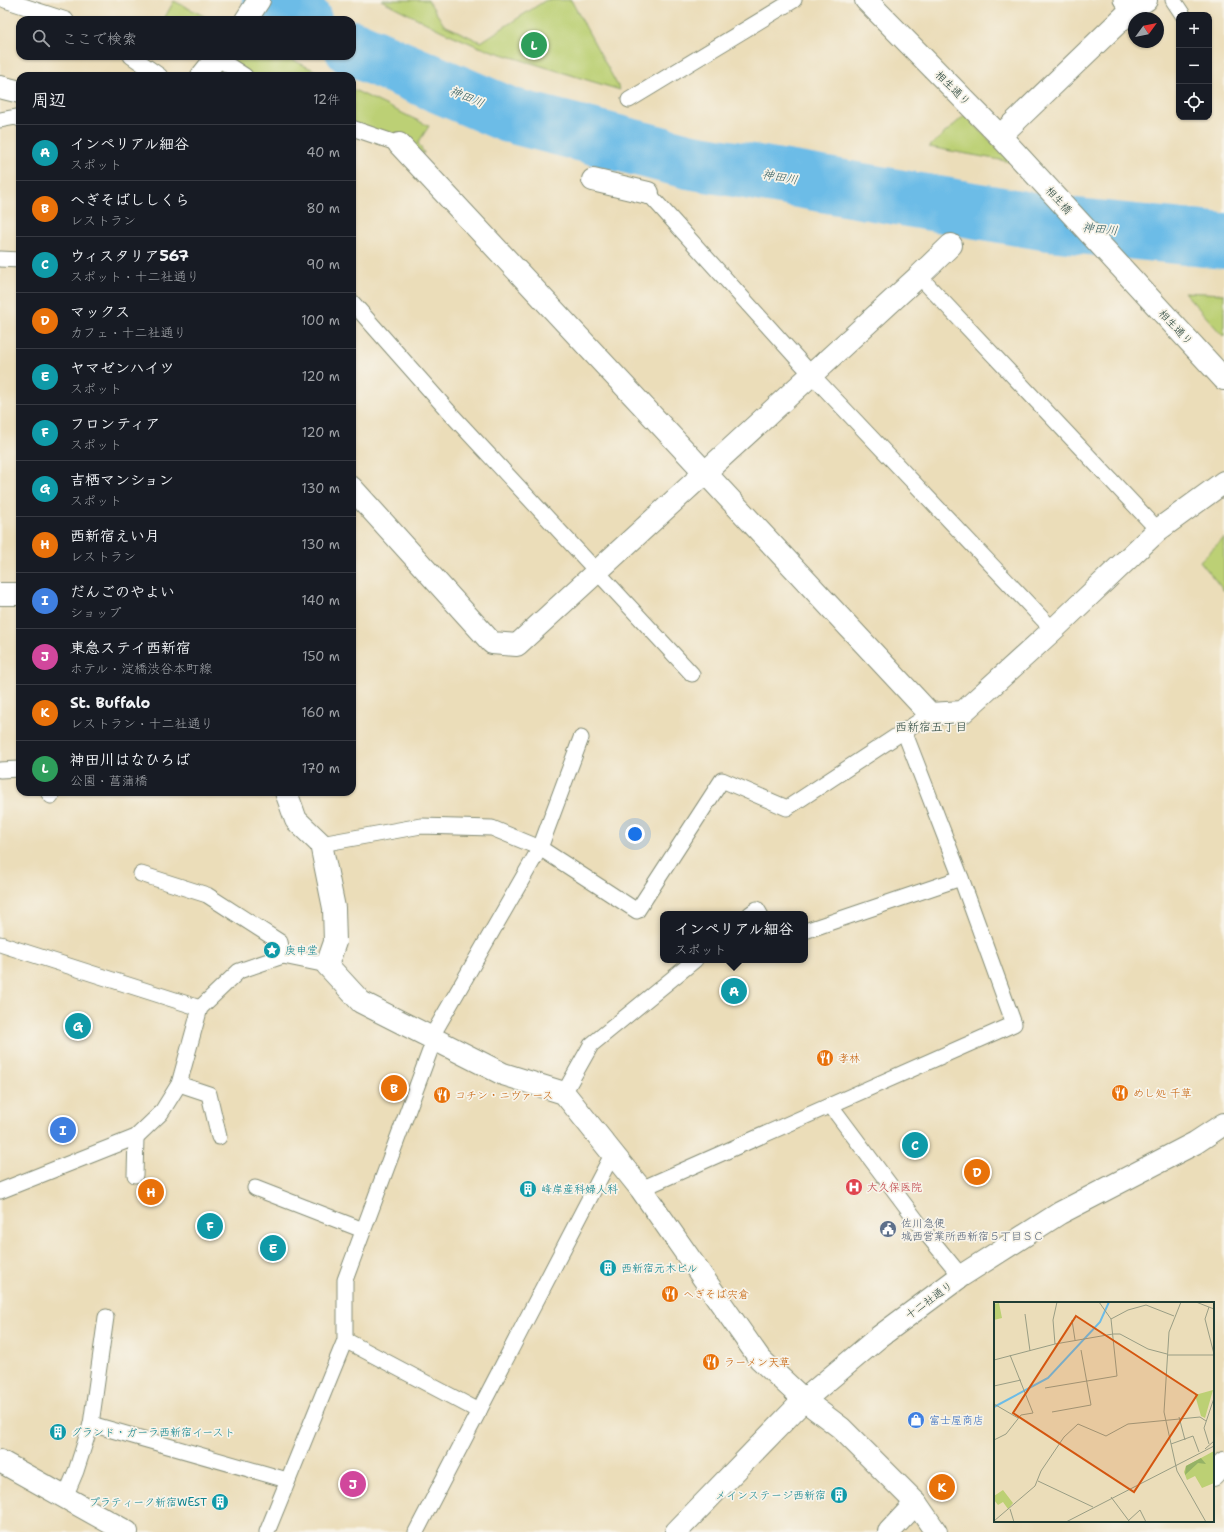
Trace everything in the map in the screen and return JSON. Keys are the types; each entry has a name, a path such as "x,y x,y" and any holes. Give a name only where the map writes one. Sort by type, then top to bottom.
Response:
{"street":[{"path":"249,16 259,0"},
{"name":"相生通り","path":"866,0 1040,178"},
{"path":"1000,136 1133,4"},
{"path":"205,72 215,60"},
{"path":"0,87 16,91"},
{"path":"399,144 930,714 963,712 1053,630 1158,530 1224,482"},
{"name":"相生橋","path":"1040,178 1127,275"},
{"path":"593,180 648,193"},
{"path":"356,492 492,643 517,645 812,375 951,245"},
{"name":"相生通り","path":"1127,275 1224,379"},
{"path":"0,594 16,594"},
{"path":"287,796 296,820 321,844 334,908 335,942 327,965 361,1002 503,1074 564,1093 641,1189 760,1359 804,1400 841,1428 916,1503 936,1532"},
{"name":"十二社通り","path":"676,1532 804,1400 879,1337 961,1276 1060,1213 1194,1143 1224,1124"},
{"path":"0,1461 127,1532"},
{"path":"1214,1474 1224,1463"},
{"path":"889,1532 916,1503"}],"lane":[{"path":"5,0 54,16"},
{"path":"629,100 794,0"},
{"path":"1173,0 1180,12"},
{"path":"137,60 154,72"},
{"path":"221,60 239,72"},
{"path":"0,120 16,117"},
{"path":"356,130 399,144"},
{"path":"648,193 812,375 1053,630"},
{"path":"0,259 16,260"},
{"path":"919,276 1158,530"},
{"path":"356,307 450,413 692,674"},
{"path":"321,844 421,826 492,828 540,848 637,911 722,780 787,808 930,714"},
{"path":"641,1189 1014,1024 961,878 904,731"},
{"path":"266,1532 345,1340 345,1280 434,1040 436,1029 540,848 581,738"},
{"path":"0,770 16,769"},
{"path":"141,874 207,895 280,942 283,956"},
{"path":"808,930 961,878"},
{"path":"0,944 200,1008"},
{"path":"0,1191 136,1137 160,1112 179,1084 200,1008 238,971 283,956 327,965"},
{"path":"564,1093 591,1045 691,963"},
{"path":"179,1084 209,1094 219,1137"},
{"path":"831,1106 929,1237 961,1276"},
{"path":"135,1175 136,1137"},
{"path":"416,1532 613,1153"},
{"path":"254,1188 363,1230"},
{"path":"65,1497 76,1471 91,1424 106,1317"},
{"path":"345,1340 479,1411"},
{"path":"91,1424 287,1480"}],"green space":[{"path":"381,0 428,0 444,25 481,42 546,0 571,0 620,90 479,47 442,31"},
{"path":"174,1 204,16 166,16"},
{"path":"224,60 293,60 318,72 242,72"},
{"path":"356,91 429,126 418,143 424,153 416,158 356,130"},
{"path":"965,115 1011,162 929,147"},
{"path":"1184,292 1224,294 1224,337"},
{"path":"1224,538 1224,591 1200,561"}],"waterway":[{"name":"神田川","path":"270,0 297,16"},
{"name":"神田川","path":"356,50 509,115 688,161 1048,223 1224,241"}],"place":[{"name":"神田川はなひろば","path":"534,45"},
{"name":"庚申堂","path":"272,950"},
{"name":"インペリアル細谷","path":"734,991"},
{"name":"吉栖マンション","path":"78,1026"},
{"name":"孝林","path":"825,1058"},
{"name":"へぎそばししくら","path":"394,1088"},
{"name":"めし処 千草","path":"1120,1093"},
{"name":"コチン・ニヴァース","path":"442,1095"},
{"name":"だんごのやよい","path":"63,1130"},
{"name":"ウィスタリア567","path":"915,1145"},
{"name":"マックス","path":"977,1172"},
{"name":"大久保医院","path":"854,1187"},
{"name":"峰岸産科婦人科","path":"528,1189"},
{"name":"西新宿えい月","path":"151,1192"},
{"name":"フロンティア","path":"210,1226"},
{"name":"佐川急便 城西営業所西新宿５丁目ＳＣ","path":"888,1229"},
{"name":"ヤマゼンハイツ","path":"273,1248"},
{"name":"西新宿元木ビル","path":"608,1268"},
{"name":"へぎそば宍倉","path":"670,1294"},
{"name":"ラーメン天草","path":"711,1362"},
{"name":"富士屋商店","path":"916,1420"},
{"name":"グランド・ガーラ西新宿イースト","path":"58,1432"},
{"name":"東急ステイ西新宿","path":"353,1484"},
{"name":"St. Buffalo","path":"942,1487"},
{"name":"メインステージ西新宿","path":"839,1495"},
{"name":"プラティーク新宿WEST","path":"220,1502"}],"district":[{"name":"西新宿五丁目","path":"931,727"}]}
